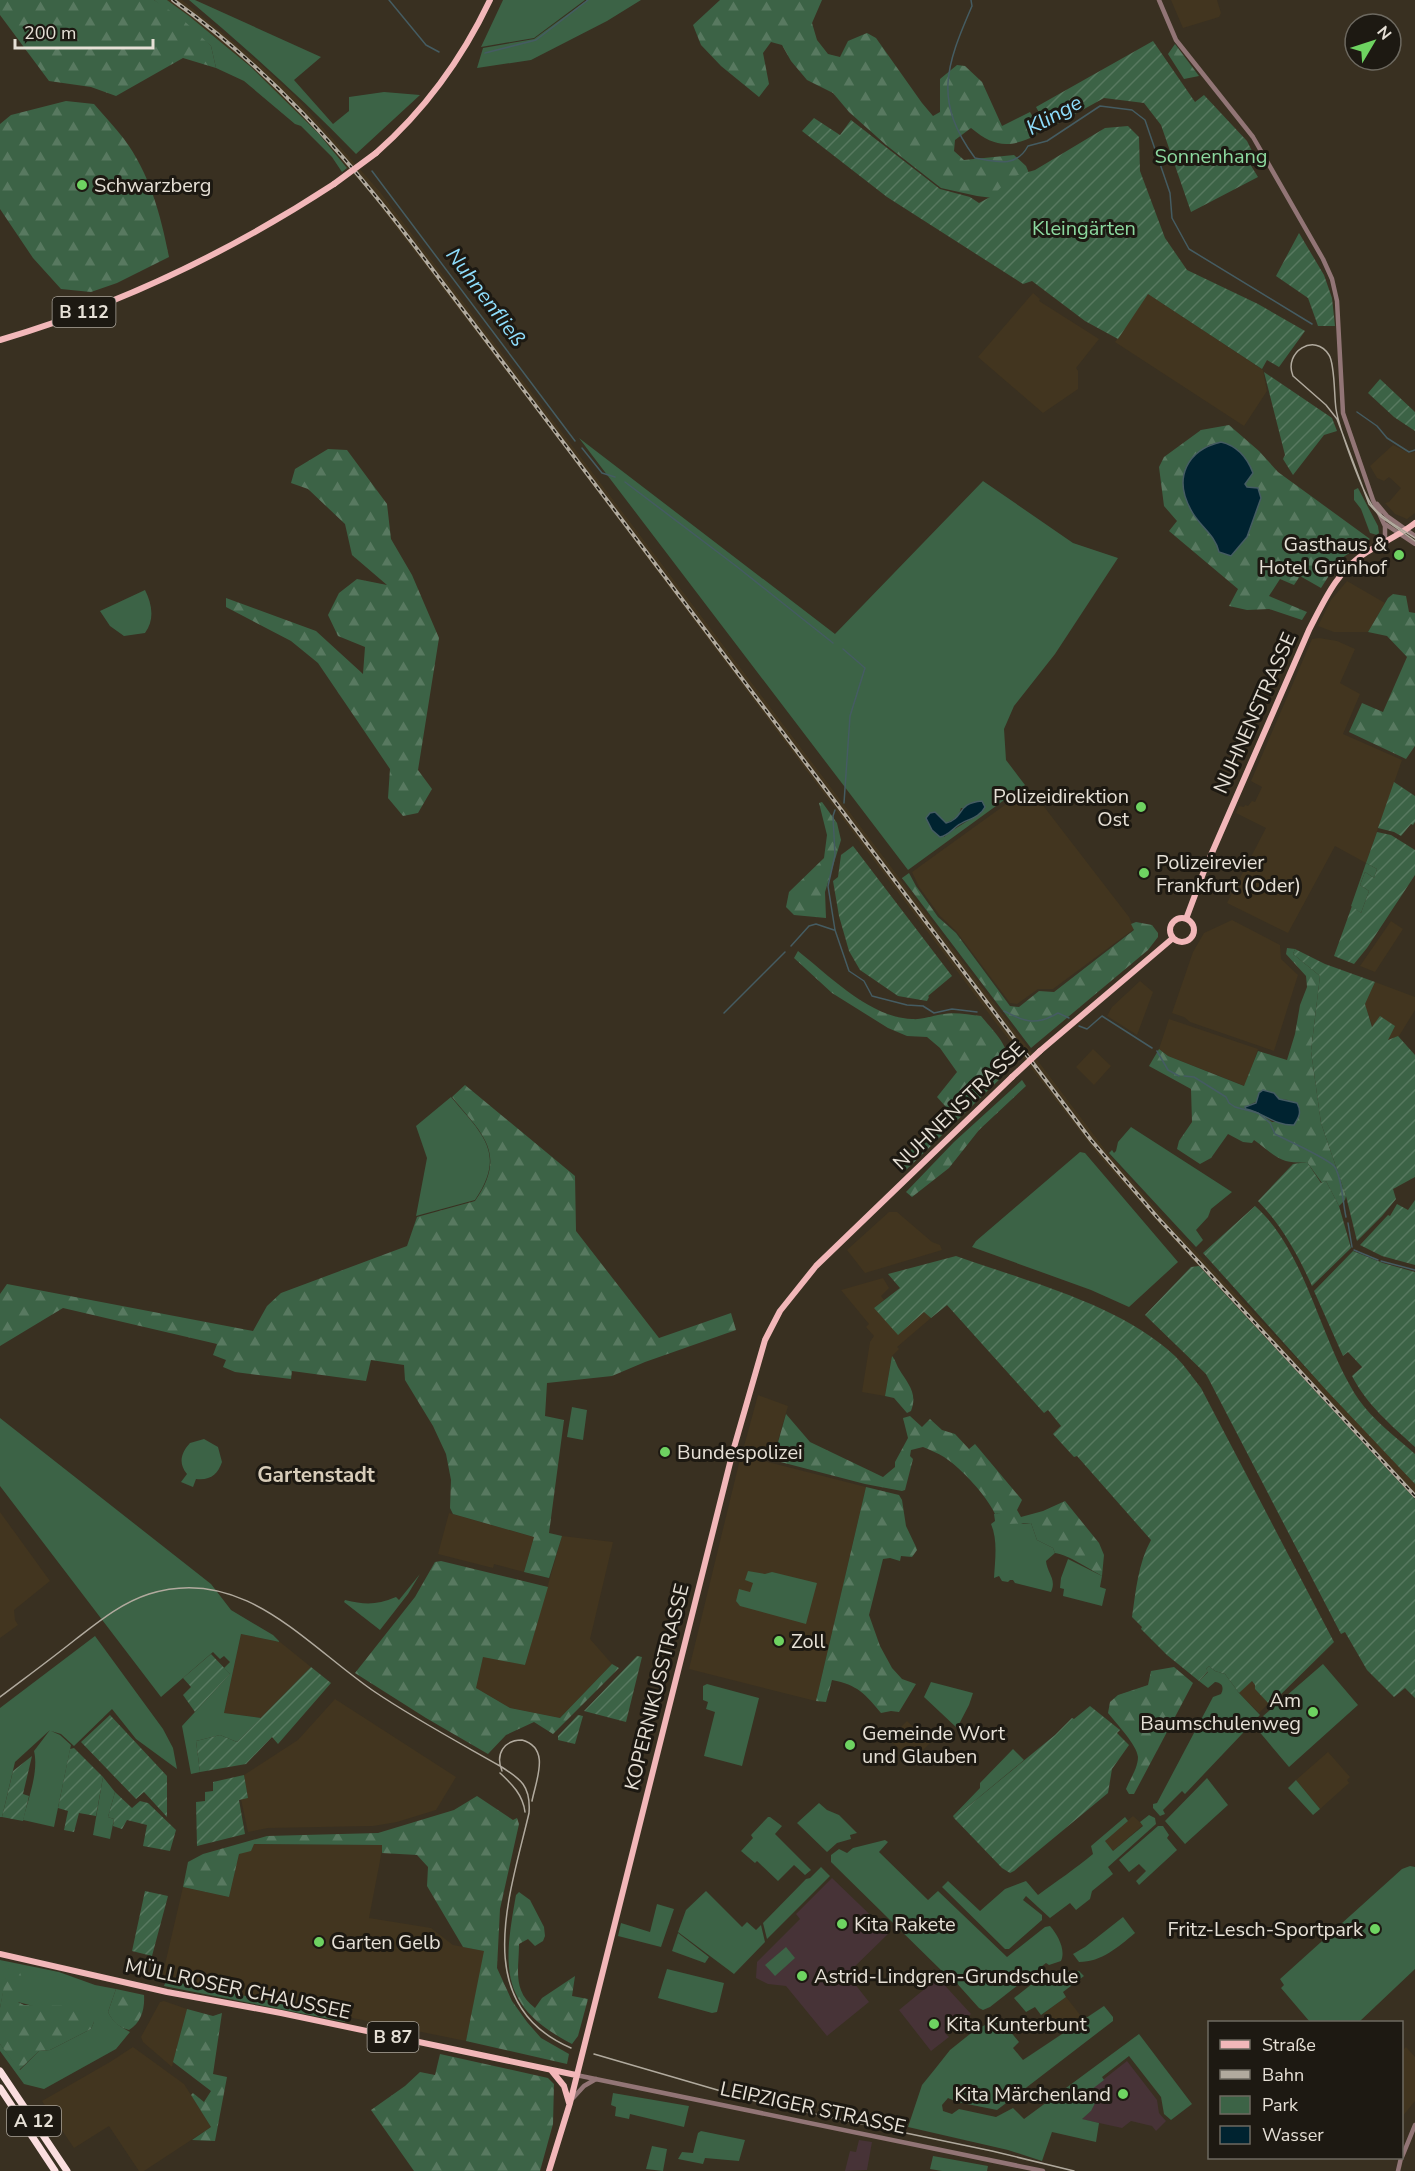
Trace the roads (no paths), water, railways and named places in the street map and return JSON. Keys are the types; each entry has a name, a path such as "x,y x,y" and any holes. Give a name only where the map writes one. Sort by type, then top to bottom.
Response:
{"highway":[{"name":"A 12","path":"0,2071 67,2171"},
{"name":"A 12","path":"0,2088 55,2171"}],"main road":[{"name":"B 112","path":"0,340 81,313 166,279 259,231 334,184 376,153 417,112 444,80 467,45 490,0"},
{"name":"NUHNENSTRASSE","path":"1186,919 1195,891 1218,838 1305,639 1325,600 1337,580 1352,563 1365,552 1400,534 1415,523"},
{"path":"1179,919 1186,919 1193,926 1192,937 1183,942 1173,938 1171,929 1179,919"},
{"name":"NUHNENSTRASSE","path":"780,1311 816,1266 1012,1077 1173,938"},
{"name":"KOPERNIKUSSTRASSE","path":"549,2171 570,2103 733,1451 765,1340 780,1311"},
{"name":"MÜLLROSER CHAUSSEE","path":"0,1954 167,1992 281,2013 576,2075"},
{"path":"551,2070 564,2086 570,2103"}],"street":[{"path":"1159,0 1173,35 1252,137 1323,259 1332,279 1337,301 1343,413 1386,531 1385,542"},
{"path":"1373,500 1387,516 1415,536"},
{"path":"1383,522 1415,544"},
{"name":"LEIPZIGER STRASSE","path":"576,2075 1043,2171"},
{"path":"570,2103 575,2094 596,2079"},
{"path":"1403,2152 1415,2125"}],"water":[{"path":"1221,442 1237,449 1245,457 1253,473 1245,484 1247,487 1258,488 1261,498 1247,537 1231,556 1219,552 1214,540 1191,510 1183,487 1186,467 1192,459 1209,446"},
{"path":"982,801 985,807 979,814 940,837 932,830 926,818 930,813 935,812 946,823 956,818 968,805"},
{"path":"1263,1090 1274,1093 1279,1099 1297,1103 1299,1114 1294,1125 1275,1121 1246,1109 1245,1107 1256,1103 1259,1093"}],"waterway":[{"name":"Klinge","path":"389,0 426,45 439,52"},
{"name":"Klinge","path":"485,53 536,40 588,0"},
{"name":"Klinge","path":"971,0 972,6 950,65 948,83 953,119 975,158 998,162 1012,161 1018,158 1028,146 1047,141 1100,106 1132,110 1145,120 1170,193 1172,218 1189,249 1312,324"},
{"name":"Nuhnenfließ","path":"372,171 575,441"},
{"name":"Klinge","path":"1357,412 1377,426 1387,438 1409,452 1415,450"},
{"name":"Nuhnenfließ","path":"582,448 602,473 615,477"},
{"name":"Nuhnenfließ","path":"625,482 833,643"},
{"name":"Nuhnenfließ","path":"843,649 865,668 850,716 844,803"},
{"name":"Nuhnenfließ","path":"835,810 833,816 835,855 828,886 835,930 849,971 864,981 872,996 907,1005 923,1006 934,1013 952,1009 977,1012"},
{"path":"791,946 809,926 816,924 834,930"},
{"path":"724,1013 785,952"},
{"name":"Nuhnenfließ","path":"1004,1011 1031,1021 1043,1020 1058,1013 1069,1018"},
{"name":"Nuhnenfließ","path":"1079,1026 1087,1029 1102,1016 1152,1048"},
{"name":"Nuhnenfließ","path":"1157,1051 1168,1070 1179,1076"},
{"name":"Nuhnenfließ","path":"1184,1076 1194,1077 1226,1097 1235,1107 1258,1113 1270,1123 1275,1134 1334,1166 1341,1183 1346,1217"},
{"name":"Nuhnenfließ","path":"1348,1223 1352,1247"},
{"name":"Nuhnenfließ","path":"1354,1250 1378,1260"},
{"name":"Nuhnenfließ","path":"1381,1261 1415,1270"}],"tram line":[{"path":"1415,538 1383,516 1369,501 1364,490 1358,476 1346,445 1342,431 1338,418 1331,359 1323,348 1316,345 1302,348 1292,359 1293,376 1326,405 1337,419 1369,504 1381,517 1415,541"},
{"path":"0,1697 110,1614 129,1602 149,1594 183,1588 214,1590 244,1599 271,1614 298,1632 375,1692 500,1766 523,1784 528,1796 529,1813 507,1912 505,1945 508,1976 519,2004 539,2029 571,2048"},
{"path":"502,1771 500,1759 506,1745 522,1740 531,1744 539,1757 538,1775 532,1801"},
{"path":"500,1773 519,1795 525,1812"},
{"path":"594,2054 762,2103 992,2151 1074,2171"}],"railway":[{"path":"173,0 207,26 272,83 360,177 414,245 1091,1140 1157,1217 1415,1496"}],"place":[{"name":"Schwarzberg","path":"82,185"},
{"name":"Gasthaus & Hotel Grünhof","path":"1399,555"},
{"name":"Polizeidirektion Ost","path":"1141,807"},
{"name":"Polizeirevier Frankfurt (Oder)","path":"1144,873"},
{"name":"Bundespolizei","path":"665,1452"},
{"name":"Zoll","path":"779,1641"},
{"name":"Am Baumschulenweg","path":"1313,1712"},
{"name":"Gemeinde Wort und Glauben","path":"850,1745"},
{"name":"Kita Rakete","path":"842,1924"},
{"name":"Fritz-Lesch-Sportpark","path":"1375,1929"},
{"name":"Garten Gelb","path":"319,1942"},
{"name":"Astrid-Lindgren-Grundschule","path":"802,1976"},
{"name":"Kita Kunterbunt","path":"934,2024"},
{"name":"Kita Märchenland","path":"1123,2094"}],"district":[{"name":"Gartenstadt","path":"316,1475"}],"park label":[{"name":"Sonnenhang","path":"1211,156"},
{"name":"Kleingärten","path":"1084,228"}]}
